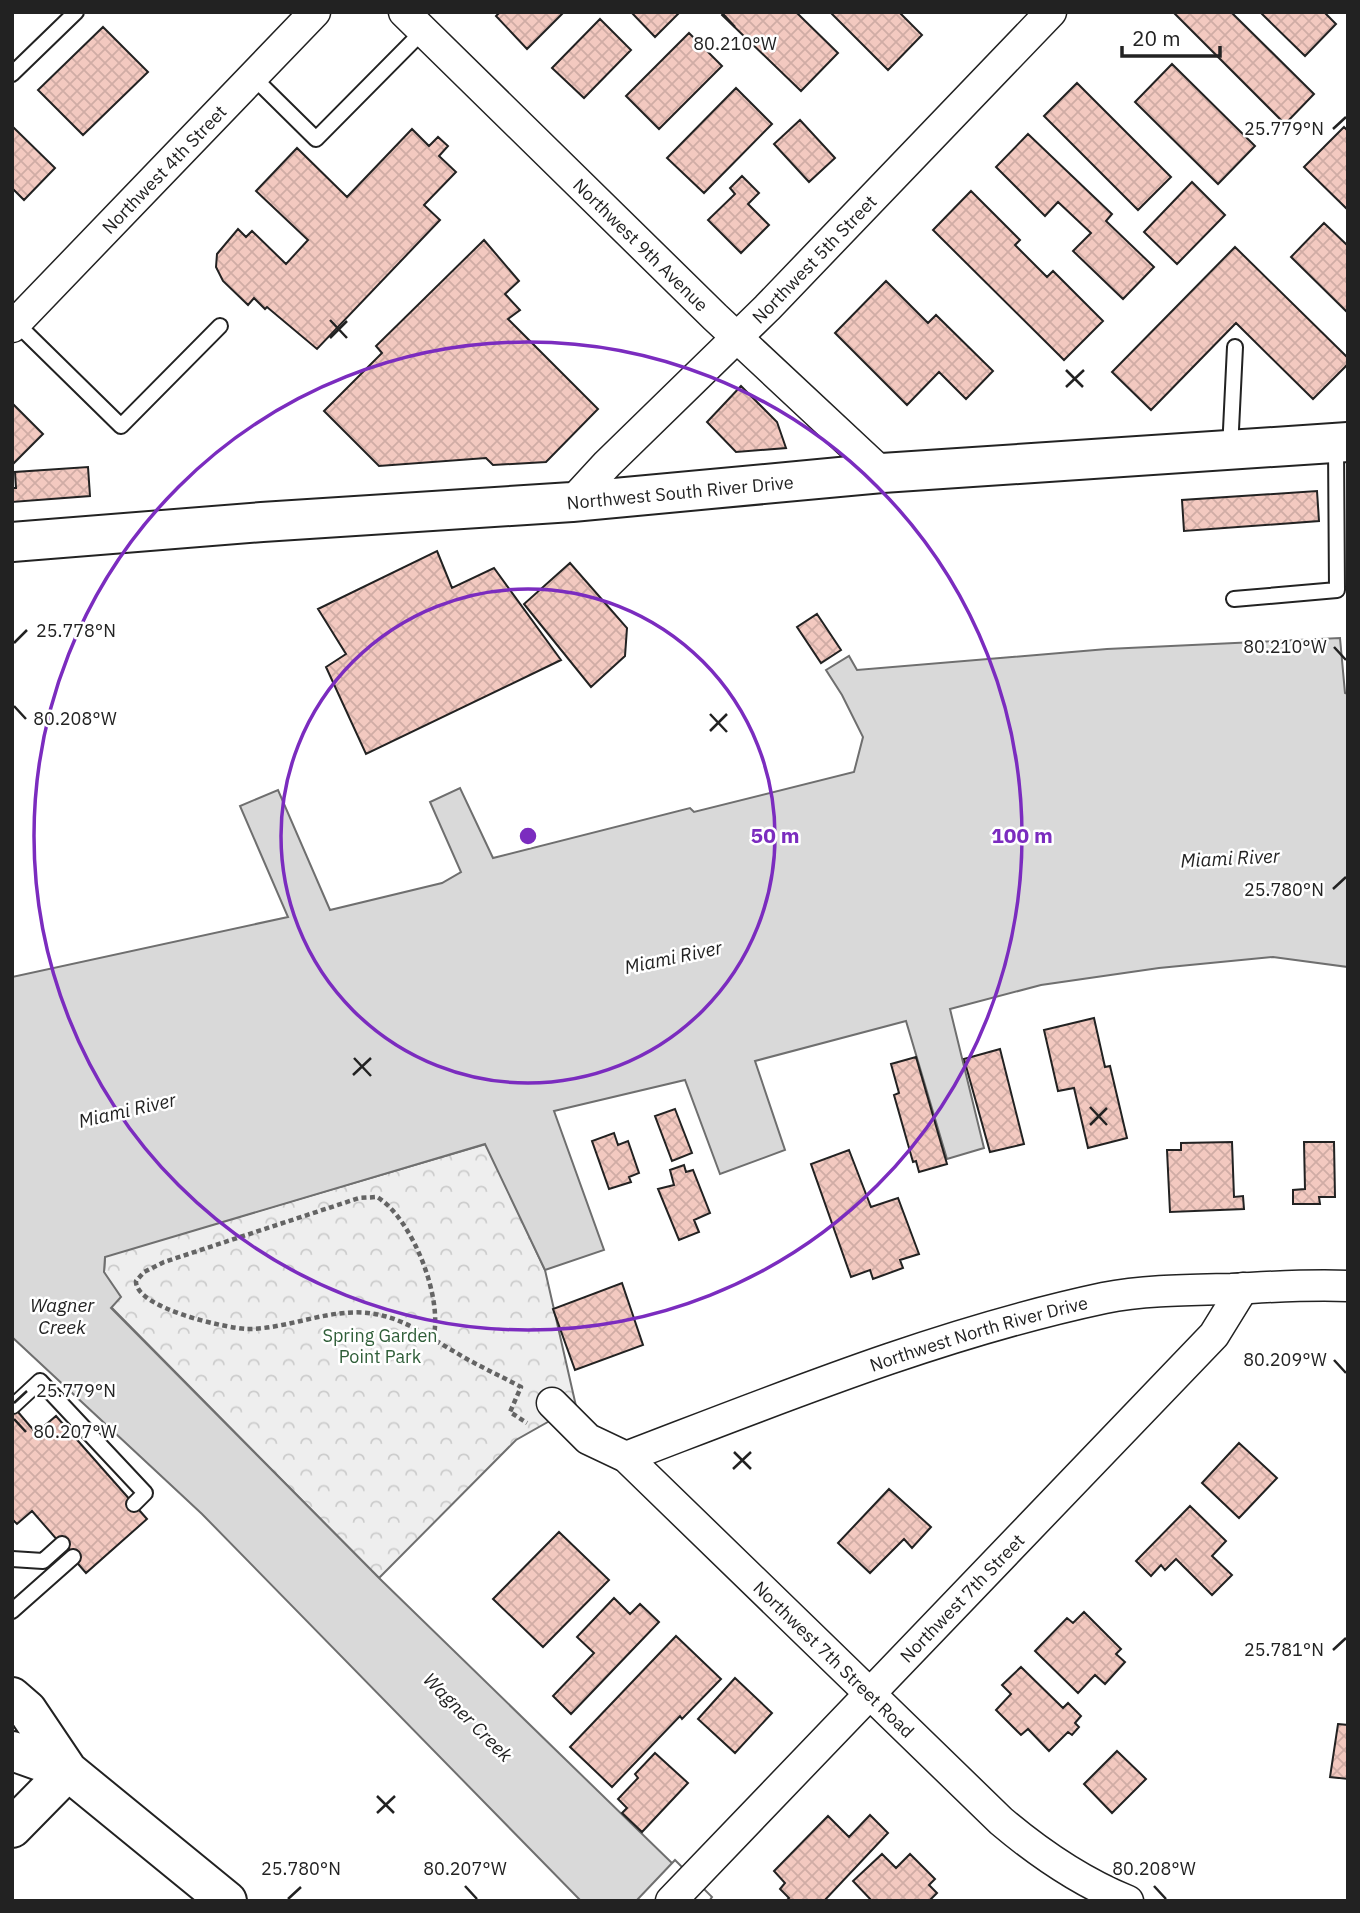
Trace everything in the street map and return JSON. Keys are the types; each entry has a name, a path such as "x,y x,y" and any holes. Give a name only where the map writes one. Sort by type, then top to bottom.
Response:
{"main road":[{"name":"Northwest South River Drive","path":"12,542 262,522 572,502 882,473 1342,443"},
{"path":"12,1697 27,1710 68,1771 227,1901"},
{"path":"12,1751 68,1771"},
{"path":"12,1828 68,1771"}],"street":[{"name":"Northwest 4th Street","path":"14,325 314,12"},
{"name":"Northwest 5th Street","path":"572,502 607,464 767,308 1051,12"},
{"name":"Northwest 9th Avenue","path":"413,22 737,337 882,473"},
{"name":"Northwest North River Drive","path":"626,1457 883,1363 1014,1321 1107,1298 1242,1288 1348,1286"},
{"name":"Northwest 7th Street","path":"671,1901 1214,1335 1242,1288"},
{"name":"Northwest 7th Street Road","path":"552,1403 588,1438 626,1457 985,1806 1027,1843 1083,1880 1128,1901"}],"lane":[{"path":"12,74 76,12"},
{"path":"253,76 316,139 413,22"},
{"path":"14,325 121,426 220,326"},
{"path":"1230,451 1235,347"},
{"path":"1234,600 1343,589 1342,443"},
{"path":"13,1406 40,1381 145,1493 134,1504"},
{"path":"12,1559 43,1561 62,1544"},
{"path":"15,1609 73,1558"}],"path":[{"path":"433,1339 436,1318 427,1275 404,1226 377,1197 359,1198 163,1262 144,1272 136,1281 139,1292 153,1303 178,1314 237,1328 265,1327 316,1316 362,1313 385,1316 521,1387 510,1412 534,1427"}],"green space":[{"name":"Spring Garden Point Park","path":"486,1144 545,1270 576,1406 516,1440 379,1578 111,1307 104,1272 105,1256"}],"water":[{"path":"1340,638 1345,693 1348,694 1348,967 1273,957 1159,968 1041,985 950,1009 984,1148 947,1159 906,1021 755,1061 785,1150 720,1174 685,1080 554,1111 604,1250 545,1270 485,1144 105,1257 104,1272 121,1297 111,1308 379,1578 711,1901 581,1901 202,1514 12,1337 12,977 288,917 240,806 278,790 330,910 442,883 461,872 430,802 460,788 493,858 690,808 694,812 854,772 863,737 826,670 849,656 857,670 1107,649"}],"pier":[{"path":"675,1860 712,1897 709,1901 636,1901"}],"building":[{"path":"500,12 564,12 527,49 496,16"},
{"path":"631,12 680,12 655,37"},
{"path":"725,12 796,12 838,53 801,91 722,15"},
{"path":"830,12 899,12 922,35 888,70"},
{"path":"1173,12 1231,12 1314,94 1285,124"},
{"path":"1260,12 1324,12 1336,24 1305,56"},
{"path":"600,19 631,50 584,98 552,68"},
{"path":"103,27 148,72 83,135 38,90"},
{"path":"689,33 722,66 659,129 626,96"},
{"path":"1172,64 1255,146 1218,184 1135,102"},
{"path":"1077,83 1171,177 1138,210 1044,116"},
{"path":"736,88 772,124 704,193 667,158"},
{"path":"800,120 835,158 809,182 774,144"},
{"path":"12,126 55,168 24,200 12,188"},
{"path":"1344,127 1348,131 1348,210 1304,167"},
{"path":"412,129 429,146 438,137 448,146 439,156 456,172 424,205 440,220 317,349 254,298 248,305 223,281 216,267 217,254 238,229 246,237 252,231 286,264 308,240 256,191 297,148 347,197"},
{"path":"1028,134 1112,214 1106,221 1154,267 1123,299 1073,251 1091,233 1058,202 1045,216 996,167"},
{"path":"742,176 759,193 748,204 769,225 741,253 708,220 735,194 730,188"},
{"path":"1192,182 1225,215 1177,264 1144,232"},
{"path":"971,191 1020,240 1015,245 1047,277 1053,271 1103,321 1064,360 933,230"},
{"path":"1324,223 1348,246 1348,313 1291,257"},
{"path":"484,240 519,281 505,294 520,310 508,319 598,409 546,462 493,465 486,458 379,466 324,411 382,353 376,346"},
{"path":"1235,247 1348,358 1348,364 1313,399 1236,323 1151,410 1112,372"},
{"path":"886,281 928,323 936,315 993,371 966,399 939,372 907,405 835,333"},
{"path":"741,386 777,422 786,448 736,452 707,422"},
{"path":"12,403 43,434 12,465"},
{"path":"88,467 90,496 12,502 12,488 16,488 15,472"},
{"path":"1317,491 1319,521 1184,531 1182,500"},
{"path":"437,551 452,588 494,568 561,660 366,754 326,667 346,654 318,609"},
{"path":"570,563 627,628 625,656 591,687 524,604"},
{"path":"817,614 841,650 821,663 797,627"},
{"path":"1094,1018 1105,1067 1110,1066 1127,1138 1088,1148 1074,1088 1058,1091 1044,1030"},
{"path":"1000,1049 1024,1144 990,1152 964,1059"},
{"path":"916,1057 947,1164 919,1172 916,1161 913,1162 894,1095 899,1093 891,1064"},
{"path":"675,1109 692,1153 672,1161 655,1116"},
{"path":"614,1133 618,1145 628,1141 639,1173 629,1177 631,1182 609,1189 592,1141"},
{"path":"1232,1142 1234,1197 1243,1196 1244,1209 1170,1212 1167,1150 1181,1150 1181,1143"},
{"path":"1304,1142 1334,1142 1335,1197 1319,1197 1320,1204 1293,1204 1293,1190 1305,1189"},
{"path":"849,1150 871,1207 898,1198 919,1254 900,1260 903,1268 873,1279 870,1270 851,1277 811,1164"},
{"path":"684,1165 686,1172 693,1170 710,1213 694,1220 699,1232 679,1240 658,1189 674,1185 670,1170"},
{"path":"622,1283 643,1345 575,1370 553,1309"},
{"path":"12,1405 36,1433 56,1416 147,1519 86,1573 32,1511 17,1524 12,1519"},
{"path":"1239,1443 1277,1478 1239,1518 1202,1483"},
{"path":"889,1489 931,1527 912,1548 904,1539 870,1573 838,1543"},
{"path":"1190,1506 1226,1541 1212,1556 1232,1575 1212,1595 1176,1559 1165,1570 1161,1565 1151,1576 1136,1561"},
{"path":"559,1532 609,1580 543,1647 493,1599"},
{"path":"614,1598 630,1614 640,1604 659,1622 571,1714 553,1696 594,1653 577,1637"},
{"path":"1084,1612 1121,1649 1116,1654 1125,1662 1105,1684 1095,1675 1078,1693 1035,1651 1067,1618 1073,1623"},
{"path":"676,1636 721,1679 682,1719 680,1716 612,1787 570,1747"},
{"path":"1021,1667 1063,1708 1068,1703 1081,1716 1075,1723 1079,1727 1072,1735 1068,1732 1049,1751 1028,1729 1021,1735 996,1710 1011,1694 1002,1685"},
{"path":"735,1678 772,1713 735,1753 698,1719"},
{"path":"1338,1724 1348,1725 1348,1779 1330,1777"},
{"path":"1117,1751 1146,1779 1112,1813 1084,1784"},
{"path":"655,1753 688,1783 642,1832 622,1813 627,1808 618,1799 638,1778 635,1774"},
{"path":"870,1815 888,1833 824,1901 786,1901 789,1898 780,1889 785,1883 774,1871 828,1816 849,1837"},
{"path":"882,1854 896,1868 910,1854 935,1879 929,1885 937,1893 929,1901 872,1901 853,1881"}],"water label":[{"name":"Miami River","path":"1230,858"},
{"name":"Miami River","path":"673,957"},
{"name":"Miami River","path":"127,1110"},
{"name":"Wagner Creek","path":"62,1316"},
{"name":"Wagner Creek","path":"468,1717"}]}
